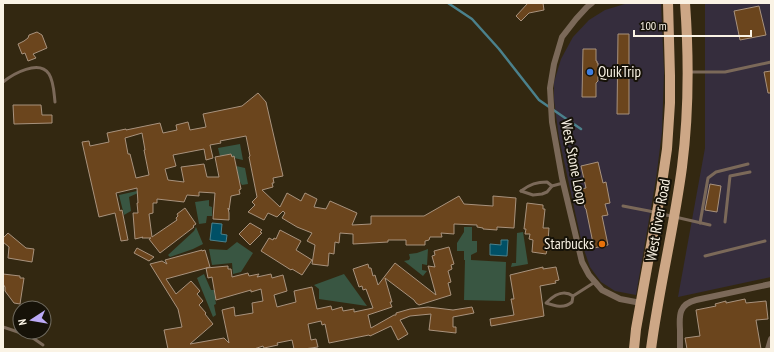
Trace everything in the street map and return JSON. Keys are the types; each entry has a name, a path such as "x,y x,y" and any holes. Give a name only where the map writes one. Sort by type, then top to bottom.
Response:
{"main road":[{"name":"West River Road","path":"634,349 641,302 658,214 667,149 670,103 668,3"},
{"name":"West River Road","path":"652,349 660,293 674,217 686,130 688,72 685,3"}],"street":[{"name":"West Stone Loop","path":"592,3 576,19 562,37 553,70 550,88 552,122 563,183 582,262 589,275 602,290 620,300 641,302"},
{"path":"680,349 680,314 686,304 691,301 771,284"},
{"path":"768,349 771,339"}],"lane":[{"path":"688,72 725,72 771,62"},
{"path":"3,82 23,71 37,68 43,69 51,78 55,102"},
{"path":"700,223 708,178 716,172 748,164"},
{"path":"725,222 730,176 750,172"},
{"path":"552,186 548,182 540,182 529,185 521,191 533,195 542,194 548,192 552,186 563,183"},
{"path":"623,206 710,225"},
{"path":"705,256 765,241"},
{"path":"574,296 569,293 562,293 553,296 546,303 565,306 572,302 574,296 595,282"},
{"path":"3,327 30,336 43,345"}],"shaded area":[{"path":"628,3 661,3 664,72 662,132 656,179 636,295 615,291 601,282 590,267 582,244 559,138 554,100 554,82 561,59 573,37 589,20 605,10"},
{"path":"705,3 771,3 771,277 678,297 705,148"}],"green space":[{"path":"240,144 243,160 234,158 234,156 232,157 231,154 220,156 218,148"},
{"path":"236,166 245,168 248,184 242,185 239,180"},
{"path":"137,191 138,193 129,197 131,211 124,215 119,195"},
{"path":"209,200 209,206 212,207 212,216 207,216 206,223 199,224 195,202"},
{"path":"196,227 203,244 170,257 168,255 194,231"},
{"path":"464,227 472,227 472,241 477,241 477,252 471,255 471,260 506,262 505,301 464,300 464,251 457,251 457,243 464,232"},
{"path":"523,232 528,264 511,267 512,263 516,263 517,233"},
{"path":"237,242 253,253 241,272 233,274 232,263 212,265 209,249 227,250"},
{"path":"428,249 427,265 422,264 422,270 427,271 423,276 404,261 409,260 409,254"},
{"path":"204,274 211,290 214,290 216,315 213,317 197,278"},
{"path":"344,274 367,306 319,299 319,289 314,285"}],"water":[{"path":"212,223 222,224 221,234 227,235 226,242 210,240"},
{"path":"501,240 508,240 507,256 490,255 490,244 501,245"}],"building":[{"path":"528,3 543,3 544,10 529,13 521,21 516,16"},
{"path":"759,6 766,35 740,40 734,11"},
{"path":"37,32 42,35 47,48 33,54 36,58 28,61 25,53 22,54 18,44 28,38 29,35"},
{"name":"QuikTrip","path":"618,34 629,34 629,114 617,114"},
{"name":"QuikTrip","path":"583,49 596,49 598,81 596,83 596,97 582,97"},
{"path":"771,71 771,93 768,93 764,72"},
{"path":"258,93 266,102 283,176 273,178 273,187 262,190 280,207 287,193 301,201 305,193 317,199 314,207 326,209 330,201 357,213 352,225 371,224 371,216 424,216 459,196 464,204 493,206 493,196 516,198 514,228 497,227 497,230 483,229 477,227 477,225 454,224 454,234 441,233 442,237 430,237 429,240 425,241 425,245 406,245 406,240 388,240 388,242 353,244 353,234 340,233 339,243 335,242 334,254 329,253 328,266 312,264 315,245 307,241 312,233 297,227 282,218 285,213 283,211 277,217 268,213 264,220 248,212 255,205 252,202 257,197 246,136 220,141 221,143 210,145 213,158 206,160 204,149 173,155 176,166 165,169 168,180 184,182 181,167 204,164 207,177 219,177 215,157 231,154 232,157 234,156 241,189 239,190 240,194 231,196 229,210 228,208 229,220 213,219 215,193 199,192 199,196 187,195 184,202 157,199 157,203 153,203 153,213 149,214 152,237 177,220 177,214 185,208 196,224 160,253 149,239 151,238 142,238 143,237 135,239 133,213 138,213 137,188 116,193 120,211 122,210 128,240 121,241 115,213 99,217 82,142 89,141 90,146 109,142 107,133 160,123 163,133 177,130 176,125 188,122 190,130 206,127 203,114 242,106","holes":["142,133 149,175 136,178 130,154 128,154 125,138"]},
{"path":"13,105 41,105 42,115 52,115 52,123 14,124"},
{"path":"598,162 603,183 606,182 610,203 605,204 608,215 602,216 608,245 594,248 581,189 586,188 581,166"},
{"path":"710,184 721,186 717,212 705,210"},
{"path":"527,203 543,205 543,209 545,209 543,228 549,228 548,241 550,241 546,254 532,252 533,240 529,239 530,234 525,234 526,229 524,229"},
{"path":"250,223 262,230 260,232 262,233 250,245 239,234"},
{"path":"280,230 301,241 296,250 312,260 302,275 292,269 291,270 261,251 269,238 273,240 274,238 276,239"},
{"path":"8,233 26,248 34,249 32,262 8,258 9,247 3,242 3,238"},
{"path":"449,247 454,264 451,265 452,269 448,271 451,282 448,283 451,295 419,305 385,278 392,307 368,315 371,328 396,315 396,313 410,309 428,307 453,310 472,307 474,313 453,317 453,327 456,327 456,333 429,330 431,314 410,316 400,320 408,334 398,340 391,326 370,336 329,343 325,324 322,325 321,321 308,324 311,340 316,339 318,347 294,349 292,340 277,343 278,345 264,348 263,346 254,349 168,349 164,330 182,327 178,309 150,264 162,261 167,264 165,260 205,250 210,267 206,268 228,266 228,269 231,269 232,277 248,273 249,276 259,274 257,277 271,274 272,278 283,275 287,291 274,295 277,307 296,302 294,291 312,287 317,309 331,306 332,310 342,307 343,311 354,309 354,312 373,308 366,289 363,290 362,286 359,287 353,269 368,264 369,268 371,268 373,276 375,275 378,285 395,263 436,295 428,266 435,267 432,256 435,255 434,251","holes":["206,268 208,278 212,277 216,300 251,290 251,292 261,289 263,301 252,303 253,313 235,316 234,307 222,310 229,343 224,338 190,344 213,324 199,305 203,301 197,294 200,291 191,281 176,294 166,279"]},
{"path":"137,248 154,257 149,261 134,253"},
{"path":"543,267 543,269 556,267 559,280 555,281 556,283 540,286 544,316 491,326 490,319 514,315 511,299 514,299 510,275"},
{"path":"3,274 20,276 20,278 24,278 21,300 12,300 5,291"},
{"path":"745,299 746,303 766,301 768,319 756,320 761,349 687,349 685,338 700,336 696,310 716,306 715,304 726,301 726,303"}],"waterway":[{"path":"448,3 472,19 499,49 539,100 581,129"}],"place":[{"name":"QuikTrip","path":"590,72"},
{"name":"Starbucks","path":"602,244"}]}
